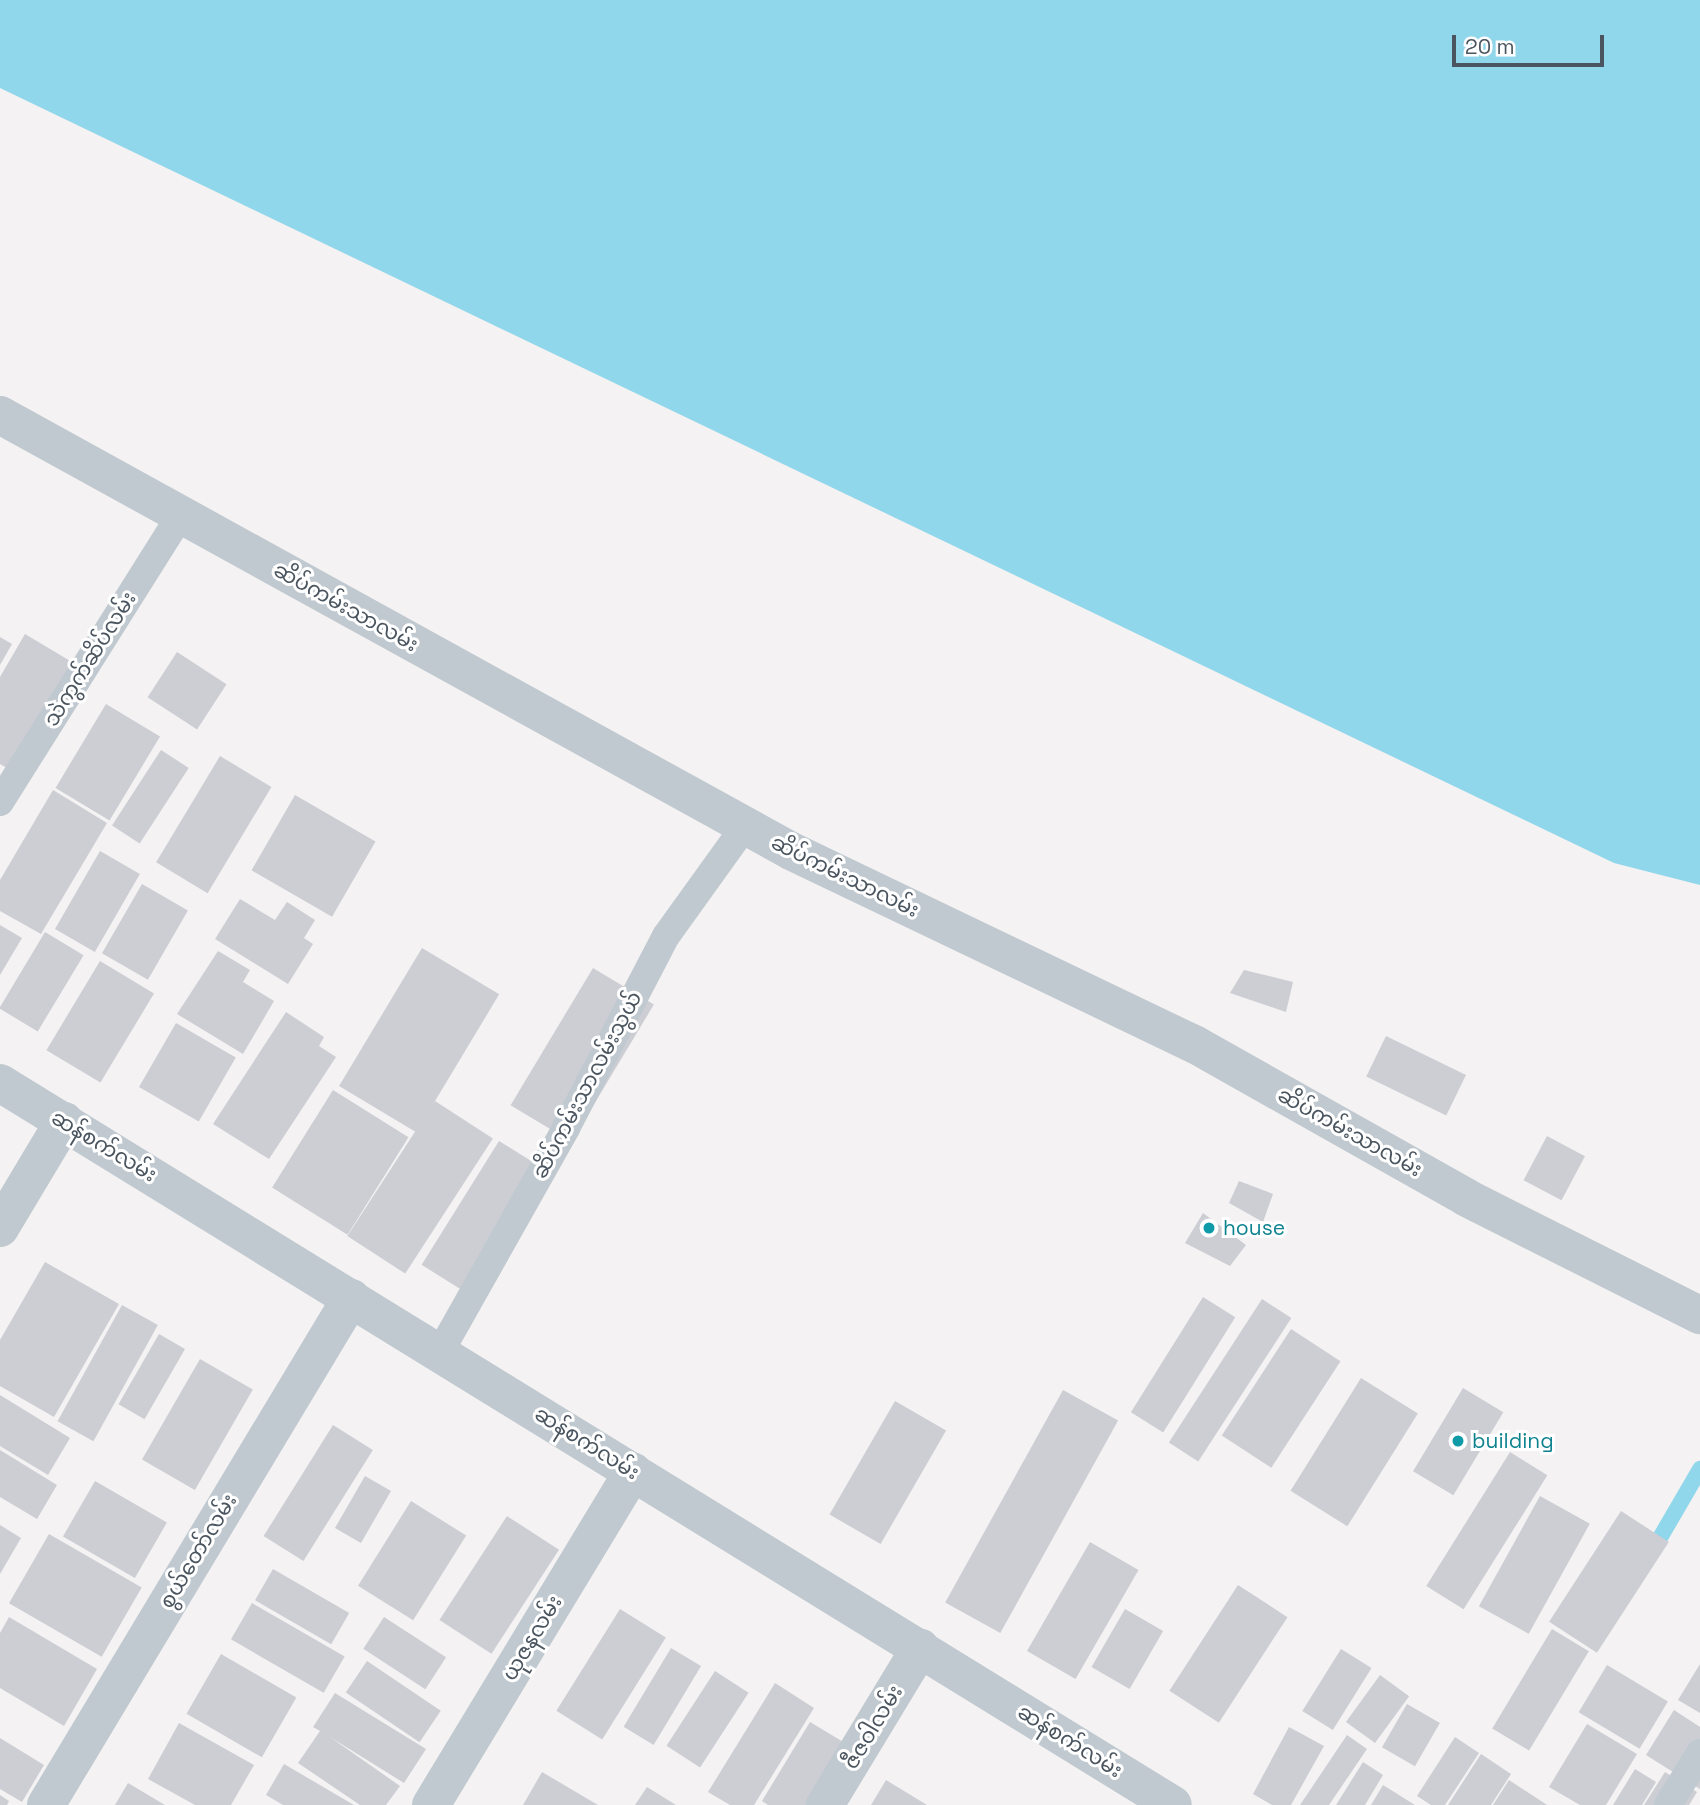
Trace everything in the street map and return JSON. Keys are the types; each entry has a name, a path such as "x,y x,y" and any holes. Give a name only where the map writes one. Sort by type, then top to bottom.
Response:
{"street":[{"name":"ဆိပ်ကမ်းသာလမ်း","path":"0,415 745,826 1196,1045 1468,1198 1700,1315"},
{"name":"ဆန်စက်လမ်း","path":"0,1083 1173,1805"},
{"path":"0,1228 64,1121"},
{"name":"စွယ်တော်လမ်း","path":"46,1805 351,1298"},
{"name":"ယုဇနလမ်း","path":"431,1805 633,1471"},
{"name":"ဇီဇဝါလမ်း","path":"825,1805 920,1648"}],"lane":[{"name":"သဲကွက်ဆိပ်လမ်း","path":"0,802 180,516"},
{"name":"ဆိပ်ကမ်းသာလမ်းသွယ်","path":"440,1352 566,1128 666,936 745,826"},
{"path":"1668,1805 1700,1753"}],"water":[{"path":"0,0 1700,0 1700,885 1614,863 0,88"}],"building":[{"path":"25,634 87,671 24,778 0,764 0,677"},
{"path":"0,637 12,644 0,665"},
{"path":"177,652 226,684 197,729 148,697"},
{"path":"106,704 160,736 110,820 56,788"},
{"path":"161,750 189,768 140,843 112,825"},
{"path":"220,756 271,787 208,893 156,862"},
{"path":"53,790 107,823 41,934 0,911 0,880"},
{"path":"295,795 376,842 332,917 251,870"},
{"path":"100,851 140,874 95,952 55,929"},
{"path":"142,884 188,910 148,980 102,953"},
{"path":"240,899 275,920 287,902 315,920 304,938 313,944 288,984 215,939"},
{"path":"0,925 22,938 0,975"},
{"path":"45,932 84,955 38,1031 0,1007"},
{"path":"422,948 499,994 416,1132 339,1086"},
{"path":"218,951 250,970 243,982 274,1001 243,1054 177,1014"},
{"path":"100,961 154,993 100,1083 46,1050"},
{"path":"593,968 654,1005 571,1142 511,1105"},
{"path":"1244,970 1293,982 1286,1012 1230,993"},
{"path":"286,1012 324,1037 319,1046 336,1057 269,1159 213,1124"},
{"path":"176,1023 236,1058 199,1122 139,1087"},
{"path":"1386,1036 1466,1075 1446,1115 1366,1076"},
{"path":"333,1090 408,1137 348,1235 272,1188"},
{"path":"435,1101 493,1139 405,1274 347,1236"},
{"path":"1547,1136 1585,1156 1561,1200 1524,1180"},
{"path":"499,1141 552,1174 474,1298 422,1265"},
{"name":"house","path":"1239,1181 1273,1194 1263,1222 1229,1203"},
{"name":"house","path":"1203,1213 1246,1245 1230,1266 1185,1243"},
{"path":"45,1262 119,1304 54,1417 0,1386 0,1340"},
{"path":"1203,1297 1235,1317 1163,1432 1131,1412"},
{"path":"1262,1299 1291,1318 1198,1461 1169,1442"},
{"path":"122,1305 158,1325 93,1441 58,1421"},
{"path":"1291,1329 1340,1361 1271,1468 1222,1436"},
{"path":"159,1334 185,1349 144,1419 118,1404"},
{"path":"200,1359 253,1390 195,1490 142,1459"},
{"path":"1361,1378 1418,1414 1347,1526 1291,1491"},
{"name":"building","path":"1463,1388 1503,1412 1453,1495 1413,1471"},
{"path":"1063,1390 1118,1421 1000,1633 945,1603"},
{"path":"0,1395 70,1438 48,1475 0,1446"},
{"path":"895,1401 946,1430 881,1544 830,1514"},
{"path":"333,1425 373,1450 303,1561 264,1536"},
{"path":"0,1450 57,1485 37,1519 0,1497"},
{"path":"1510,1452 1547,1475 1464,1609 1426,1586"},
{"path":"365,1476 391,1491 361,1543 335,1528"},
{"path":"95,1481 167,1522 135,1578 63,1536"},
{"path":"1540,1496 1590,1524 1529,1634 1479,1606"},
{"path":"411,1501 466,1535 413,1620 358,1586"},
{"path":"1621,1511 1669,1542 1597,1653 1549,1622"},
{"path":"507,1516 559,1550 491,1654 439,1620"},
{"path":"0,1525 21,1538 0,1574"},
{"path":"49,1534 142,1588 102,1657 9,1603"},
{"path":"1090,1542 1138,1570 1075,1679 1027,1651"},
{"path":"273,1569 349,1613 331,1644 255,1600"},
{"path":"1238,1585 1287,1617 1219,1723 1169,1691"},
{"path":"252,1603 345,1656 324,1693 231,1639"},
{"path":"620,1609 666,1638 602,1739 556,1711"},
{"path":"1125,1609 1163,1631 1130,1689 1092,1667"},
{"path":"9,1617 97,1669 64,1726 0,1688 0,1633"},
{"path":"384,1617 446,1657 425,1689 363,1649"},
{"path":"1552,1629 1589,1651 1529,1751 1492,1728"},
{"path":"671,1648 701,1666 654,1745 624,1727"},
{"path":"1341,1649 1372,1668 1333,1730 1302,1711"},
{"path":"221,1654 296,1698 262,1757 186,1714"},
{"path":"367,1661 441,1711 420,1742 346,1693"},
{"path":"1700,1664 1700,1713 1678,1700"},
{"path":"1607,1665 1668,1702 1640,1749 1579,1712"},
{"path":"715,1671 749,1693 700,1767 667,1746"},
{"path":"1380,1675 1409,1696 1375,1743 1346,1722"},
{"path":"775,1683 814,1708 754,1805 730,1805 708,1792"},
{"path":"335,1693 426,1749 404,1783 330,1737 400,1786 386,1805 360,1805 298,1763 320,1731 313,1727"},
{"path":"1407,1704 1440,1723 1415,1766 1382,1747"},
{"path":"1674,1710 1700,1727 1700,1789 1646,1755"},
{"path":"810,1722 850,1746 814,1805 768,1805 762,1801"},
{"path":"179,1723 254,1765 231,1805 195,1805 148,1779"},
{"path":"1587,1724 1637,1754 1606,1805 1580,1805 1549,1787"},
{"path":"1289,1727 1324,1746 1291,1805 1272,1805 1253,1794"},
{"path":"1347,1735 1367,1749 1329,1805 1300,1805"},
{"path":"1455,1737 1479,1753 1445,1805 1431,1805 1417,1796"},
{"path":"0,1738 44,1765 22,1802 0,1789"},
{"path":"1481,1754 1511,1774 1491,1805 1448,1805"},
{"path":"1363,1762 1383,1775 1365,1805 1336,1805"},
{"path":"284,1764 354,1805 283,1805 266,1795"},
{"path":"1635,1769 1656,1782 1642,1805 1613,1805"},
{"path":"542,1772 598,1805 523,1805"},
{"path":"1665,1772 1697,1792 1689,1805 1644,1805"},
{"path":"886,1780 927,1805 871,1805"},
{"path":"1509,1780 1547,1805 1493,1805"},
{"path":"128,1783 165,1805 115,1805"},
{"path":"1383,1785 1415,1805 1371,1805"},
{"path":"647,1787 676,1805 635,1805"},
{"path":"0,1795 9,1801 7,1805 0,1805"}],"waterway":[{"path":"1657,1543 1700,1469"}],"place":[{"name":"house","path":"1209,1228"},
{"name":"building","path":"1458,1441"}]}
